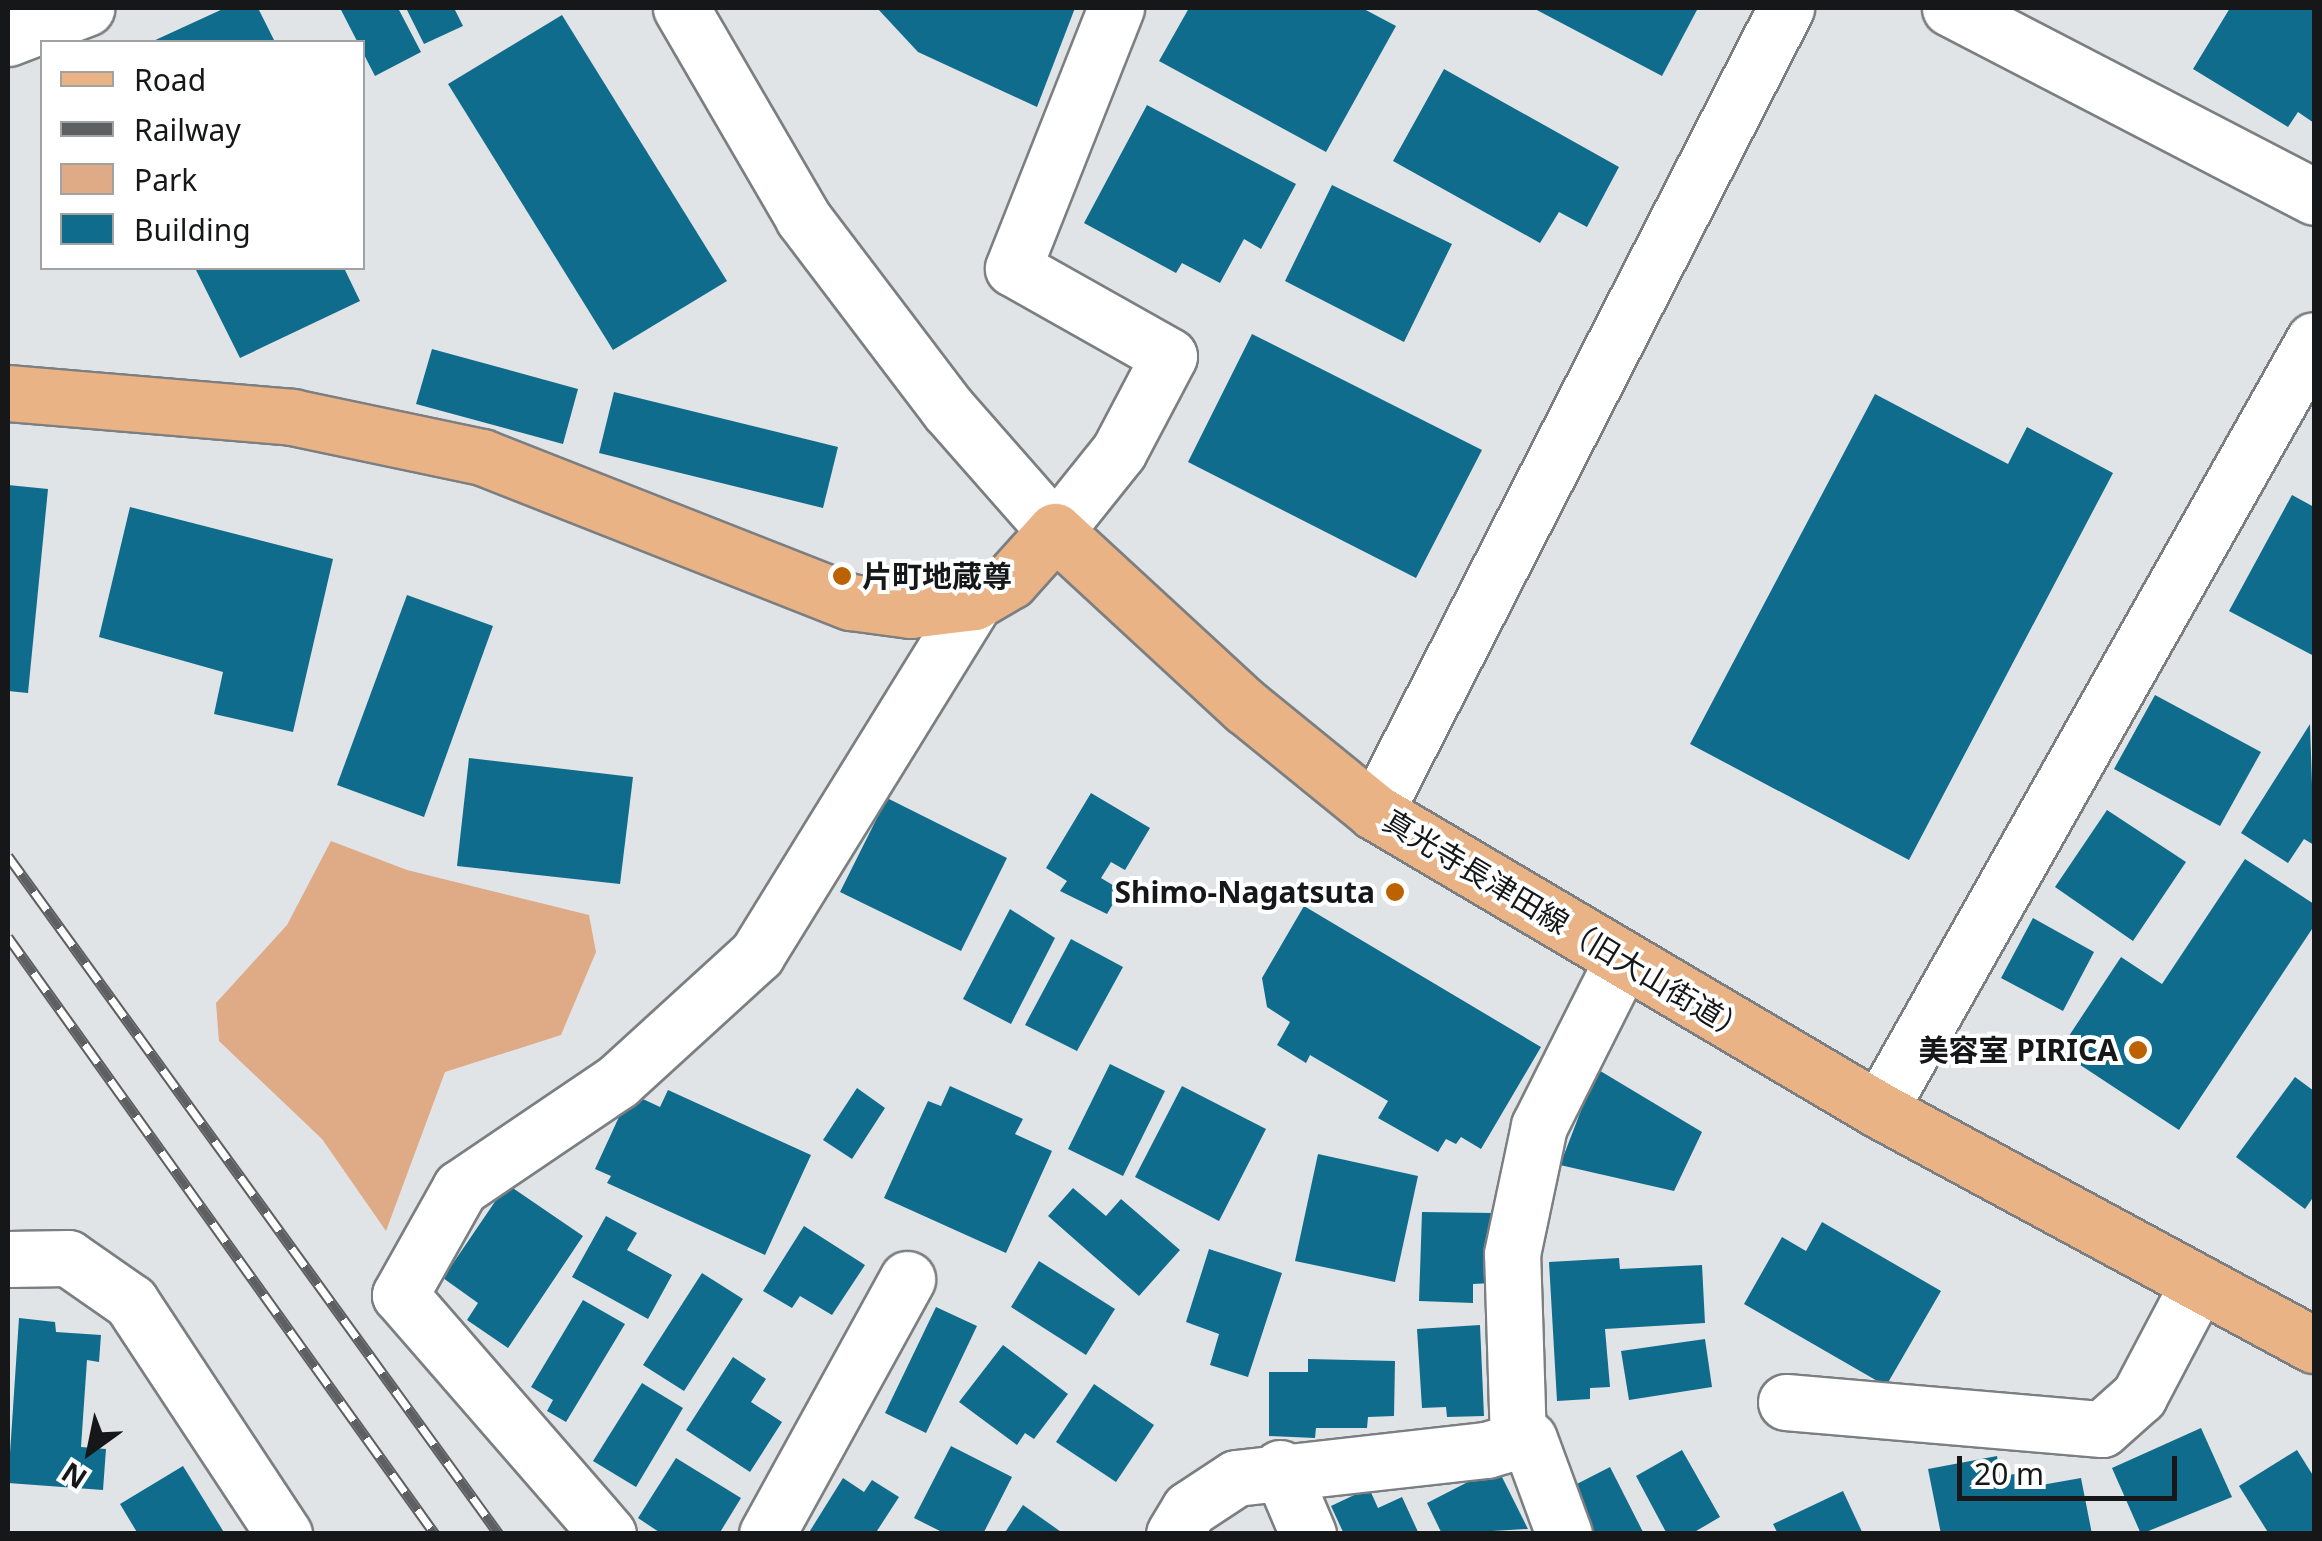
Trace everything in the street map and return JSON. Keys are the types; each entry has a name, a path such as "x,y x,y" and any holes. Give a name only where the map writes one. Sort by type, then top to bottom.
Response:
{"main road":[{"path":"8,392 292,417 482,457 851,602 910,610 974,602 1010,581 1056,531"},
{"name":"真光寺長津田線（旧大山街道）","path":"1056,531 1233,695 1375,812 1621,963 1879,1110 2314,1345"}],"street":[{"path":"8,38 86,8"},
{"path":"681,8 803,218 948,409 1056,531 1119,450 1169,356 1013,268 1116,8"},
{"path":"1375,812 1786,8"},
{"path":"1950,8 2314,197"},
{"path":"1879,1110 2314,340"},
{"path":"608,1534 400,1295 460,1188 618,1080 757,954 974,602"},
{"path":"1174,1534 1189,1510 1236,1478 1280,1468 1486,1450 1518,1440 1512,1254 1539,1126 1621,963"},
{"path":"8,1259 68,1258 131,1302 284,1534"},
{"path":"767,1534 906,1280"},
{"path":"1786,1402 2102,1429 2138,1396 2198,1284"},
{"path":"1530,1439 1564,1534"},
{"path":"1280,1468 1308,1534"}],"green space":[{"path":"331,841 407,870 589,915 596,952 561,1035 445,1072 386,1231 322,1139 219,1041 216,1003 287,925"}],"building":[{"path":"225,8 258,8 274,40 155,40"},
{"path":"340,8 398,8 421,52 375,76 365,57 365,40 356,40"},
{"path":"406,8 454,8 463,26 424,44"},
{"path":"877,8 1075,8 1037,107 918,52"},
{"path":"1189,8 1362,8 1396,26 1326,152 1159,61"},
{"path":"1533,8 1698,8 1662,76"},
{"path":"2230,8 2314,8 2314,123 2298,112 2288,127 2193,69"},
{"path":"562,15 727,281 613,350 448,84"},
{"path":"1444,69 1619,167 1587,227 1559,212 1540,243 1393,161"},
{"path":"1147,105 1296,184 1261,249 1244,239 1220,283 1182,263 1176,273 1084,223"},
{"path":"1332,185 1452,244 1404,342 1285,281"},
{"path":"196,270 345,270 360,301 240,358"},
{"path":"1252,334 1482,450 1416,578 1188,462"},
{"path":"432,349 578,389 563,444 416,404"},
{"path":"614,392 838,447 823,508 599,453"},
{"path":"1875,394 2008,464 2027,427 2113,473 1909,860 1690,744"},
{"path":"8,485 48,489 28,693 8,691"},
{"path":"2292,495 2314,507 2314,656 2229,611"},
{"path":"130,507 333,559 293,732 214,714 223,672 99,637"},
{"path":"407,595 493,626 424,817 337,785"},
{"path":"2155,695 2261,752 2220,826 2114,769"},
{"path":"2310,724 2314,845 2304,839 2288,863 2241,833"},
{"path":"469,758 633,777 620,884 457,866"},
{"path":"1091,793 1150,828 1125,870 1111,862 1101,878 1121,890 1107,914 1060,891 1067,881 1046,868"},
{"path":"887,798 1007,858 961,951 840,892"},
{"path":"2107,810 2186,862 2133,941 2055,887"},
{"path":"2245,859 2314,904 2314,926 2179,1130 2059,1051 2121,957 2162,984"},
{"path":"1304,906 1541,1047 1481,1149 1461,1137 1456,1144 1446,1139 1438,1152 1378,1118 1388,1101 1310,1055 1306,1063 1277,1045 1290,1022 1267,1007 1262,978"},
{"path":"1010,909 1055,938 1011,1024 963,999"},
{"path":"2033,918 2094,952 2063,1011 2001,978"},
{"path":"1071,939 1123,967 1077,1051 1025,1025"},
{"path":"1110,1064 1165,1091 1123,1176 1068,1149"},
{"path":"1597,1069 1702,1132 1674,1191 1560,1165"},
{"path":"2295,1077 2314,1091 2314,1196 2305,1209 2236,1157"},
{"path":"950,1086 1023,1119 1015,1134 1052,1151 1006,1253 884,1198 928,1101 941,1106"},
{"path":"1182,1086 1266,1129 1219,1221 1135,1177"},
{"path":"857,1088 885,1108 852,1159 823,1140"},
{"path":"668,1090 811,1155 765,1255 607,1183 611,1176 595,1169 630,1093 660,1107"},
{"path":"1318,1154 1418,1176 1395,1282 1295,1261"},
{"path":"507,1184 583,1236 508,1348 467,1320 478,1303 443,1278"},
{"path":"1073,1188 1106,1216 1121,1199 1180,1250 1139,1296 1048,1216"},
{"path":"1422,1212 1494,1213 1492,1283 1473,1284 1473,1303 1419,1301"},
{"path":"606,1216 637,1233 627,1250 672,1275 648,1319 572,1277"},
{"path":"1822,1222 1941,1291 1886,1386 1744,1304 1782,1237 1806,1251"},
{"path":"804,1226 865,1265 832,1315 800,1296 792,1308 763,1291"},
{"path":"1209,1249 1282,1273 1248,1377 1210,1365 1219,1334 1186,1322"},
{"path":"1619,1258 1620,1269 1702,1265 1705,1323 1605,1329 1610,1387 1590,1388 1590,1399 1557,1401 1549,1262"},
{"path":"1039,1261 1115,1309 1086,1355 1011,1307"},
{"path":"702,1273 743,1299 684,1391 643,1365"},
{"path":"583,1300 625,1324 566,1422 547,1411 553,1400 531,1387"},
{"path":"936,1307 977,1326 926,1433 885,1413"},
{"path":"19,1318 55,1322 56,1332 101,1335 99,1362 87,1360 81,1447 106,1449 103,1490 8,1483"},
{"path":"1480,1325 1484,1416 1447,1417 1446,1407 1422,1408 1417,1329"},
{"path":"1705,1339 1712,1387 1629,1400 1621,1351"},
{"path":"1003,1345 1068,1394 1034,1439 1025,1433 1017,1445 959,1402"},
{"path":"733,1357 766,1379 751,1402 782,1422 750,1472 686,1430"},
{"path":"1308,1359 1395,1361 1394,1416 1368,1417 1367,1428 1316,1428 1315,1438 1269,1436 1269,1372 1308,1372"},
{"path":"642,1383 683,1408 636,1487 593,1461"},
{"path":"1094,1384 1154,1425 1116,1482 1056,1442"},
{"path":"2201,1428 2232,1497 2141,1534 2112,1468"},
{"path":"951,1446 1012,1477 983,1534 946,1534 914,1518"},
{"path":"1682,1450 1720,1517 1691,1534 1667,1534 1636,1476"},
{"path":"2297,1450 2314,1477 2314,1534 2269,1534 2239,1486"},
{"path":"1997,1456 2000,1477 2034,1470 2036,1486 2081,1478 2092,1534 1941,1534 1928,1469"},
{"path":"676,1458 741,1498 719,1534 662,1534 638,1518"},
{"path":"183,1466 225,1534 138,1534 120,1504"},
{"path":"1497,1467 1528,1529 1442,1534 1427,1503"},
{"path":"1610,1467 1644,1534 1592,1534 1569,1488"},
{"path":"843,1478 864,1492 872,1480 899,1497 875,1534 808,1534"},
{"path":"1369,1488 1378,1508 1402,1497 1419,1534 1344,1534 1331,1506"},
{"path":"1843,1491 1863,1534 1778,1534 1773,1524"},
{"path":"1023,1505 1064,1534 1004,1534"}],"railway":[{"path":"8,856 499,1534"},
{"path":"8,937 435,1534"}],"place":[{"name":"片町地蔵尊","path":"842,576"},
{"name":"Shimo-Nagatsuta","path":"1395,892"},
{"name":"美容室 PIRICA","path":"2138,1050"}]}
